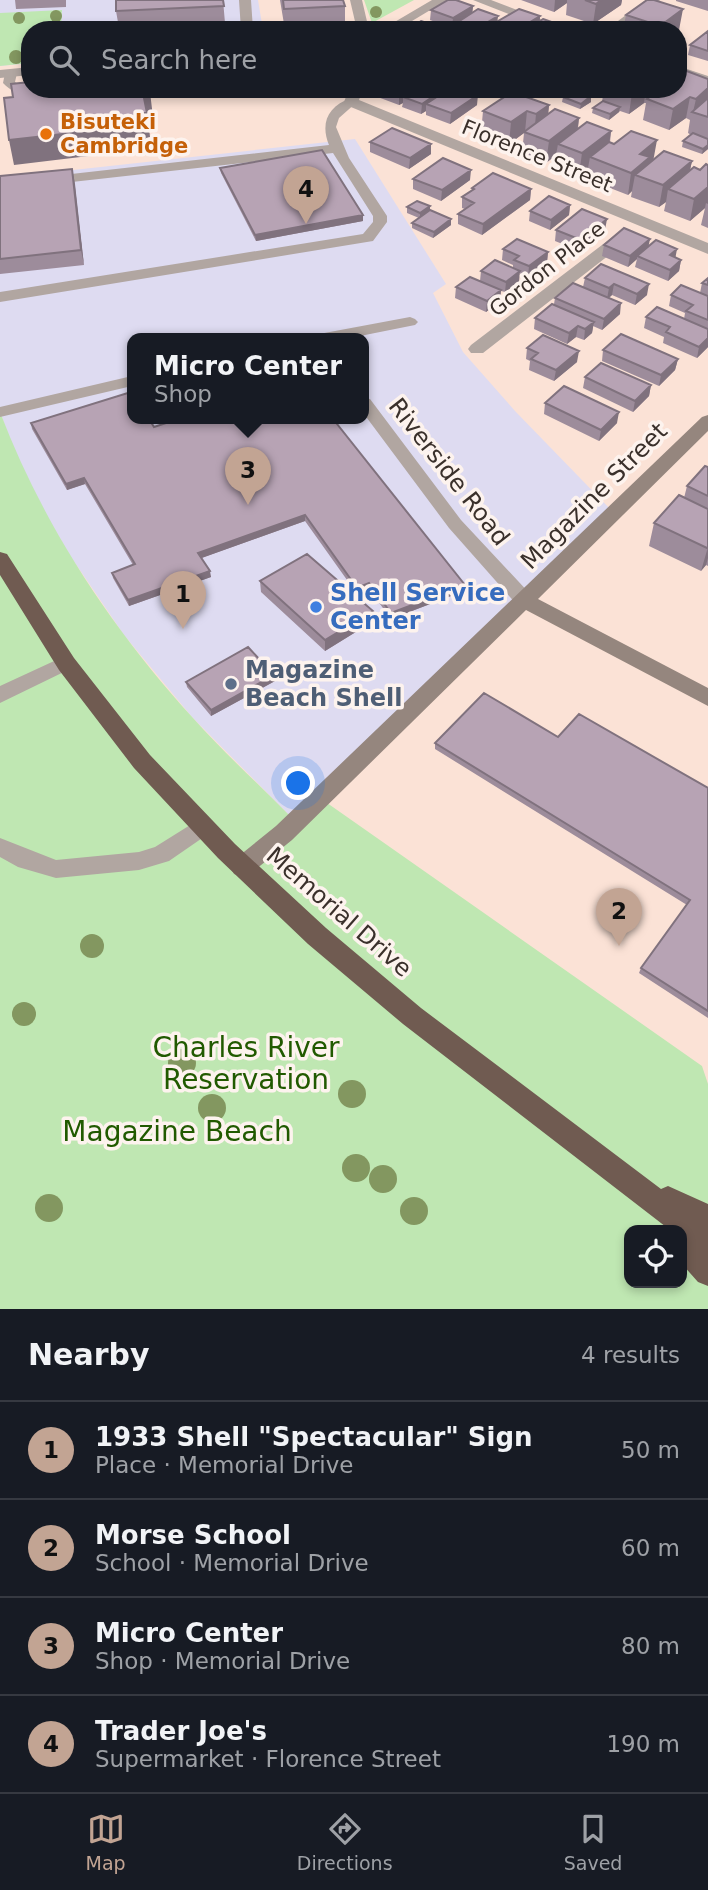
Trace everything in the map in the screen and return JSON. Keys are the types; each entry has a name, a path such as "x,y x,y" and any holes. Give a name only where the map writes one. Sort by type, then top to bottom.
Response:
{"highway":[{"name":"Memorial Drive","path":"0,559 65,663 133,750 242,867 367,978 708,1241"},
{"path":"628,1181 708,1218"},
{"path":"628,1181 667,1225"},
{"path":"687,1248 708,1272"}],"street":[{"path":"403,21 441,0"},
{"path":"479,0 538,21"},
{"path":"625,21 654,0"},
{"path":"687,73 708,81"},
{"name":"Florence Street","path":"358,98 708,249"},
{"name":"Gordon Place","path":"477,349 642,222"},
{"name":"Magazine Street","path":"242,867 284,832 707,424"},
{"path":"525,601 708,698"}],"lane":[{"path":"245,0 246,21"},
{"path":"356,0 361,21"},
{"path":"5,73 9,83 21,90"},
{"path":"0,297 368,238 380,222 380,216 331,137 332,120 351,98"},
{"path":"0,186 338,148"},
{"path":"352,333 410,323"},
{"path":"0,412 127,382"},
{"name":"Riverside Road","path":"369,410 455,524 525,601"},
{"path":"0,695 65,663"},
{"path":"0,847 26,860 56,869 139,861 161,855 202,826"}],"shaded area":[{"path":"0,0 258,0 262,21 21,21 21,64 0,66"},
{"path":"355,139 446,284 433,293 463,352 515,411 614,513 295,821 192,717 124,635 71,557 40,504 18,460 0,412 0,178"}],"green space":[{"path":"364,0 414,0 376,21 371,21"},
{"path":"62,10 61,21 21,21 21,64 0,66 0,13"},
{"name":"Charles River Reservation","path":"0,412 17,454 58,535 107,611 134,648 193,718 295,821 320,798 702,1066 708,1084 708,1309 0,1309"}],"building":[{"path":"116,0 223,0 224,6 116,11"},
{"path":"283,0 343,0 345,6 284,9"},
{"path":"448,0 473,6 453,18 431,10"},
{"path":"585,0 601,0 596,4"},
{"path":"647,0 683,9 667,21 645,21 626,15"},
{"path":"478,9 498,16 490,21 460,21"},
{"path":"519,9 540,16 532,21 498,21"},
{"path":"708,31 708,51 690,45"},
{"path":"687,71 708,79 708,88 696,99 690,97 673,109 647,99 687,98"},
{"path":"21,83 21,98 144,98 147,113 141,113 144,125 9,140 4,98 13,97 11,84"},
{"path":"406,98 431,98 422,104"},
{"path":"435,98 474,98 451,113 426,104"},
{"path":"503,98 529,98 549,105 536,114 527,111 511,122 483,111"},
{"path":"566,98 588,98 581,104"},
{"path":"708,98 708,117 692,112"},
{"path":"603,101 620,107 610,114 593,108"},
{"path":"555,109 579,118 549,141 524,132"},
{"path":"587,122 611,131 582,153 558,144"},
{"path":"392,128 431,144 410,158 370,142"},
{"path":"631,131 657,140 640,154 650,157 631,173 590,157 609,142 614,144"},
{"path":"693,133 708,139 708,145 703,149 683,141"},
{"path":"322,150 363,215 255,235 220,168"},
{"path":"664,151 692,161 663,185 635,175"},
{"path":"443,158 471,170 442,190 413,179"},
{"path":"706,164 708,187 694,199 668,189 694,167 700,170"},
{"path":"72,169 81,250 0,259 0,176"},
{"path":"493,173 531,189 483,224 458,214 474,203 462,197"},
{"path":"549,196 570,205 551,220 530,211"},
{"path":"417,201 430,206 420,213 407,207"},
{"path":"582,209 607,219 581,240 556,230"},
{"path":"430,210 451,219 434,232 412,223"},
{"path":"624,228 650,239 630,256 604,245"},
{"path":"517,239 548,252 529,266 514,260 519,256 503,249"},
{"path":"656,240 677,249 670,255 681,260 670,270 637,256"},
{"path":"495,260 520,271 506,282 481,271"},
{"path":"601,264 649,284 637,294 614,284 609,288 585,278"},
{"path":"470,277 501,290 487,301 456,287"},
{"path":"573,283 621,303 604,319 555,298"},
{"path":"681,285 708,296 708,320 686,311 693,305 671,295"},
{"path":"552,304 594,322 585,329 578,326 569,333 535,318"},
{"path":"657,307 708,329 708,338 699,347 666,332 670,327 646,317"},
{"path":"621,334 678,359 661,375 603,350"},
{"path":"543,335 579,351 556,370 531,359 538,353 527,348"},
{"path":"601,363 651,385 635,401 585,377"},
{"path":"564,386 619,412 601,430 545,403"},
{"path":"127,393 127,424 152,424 154,427 163,424 337,424 465,585 391,613 369,583 357,588 305,515 198,553 210,571 128,600 112,573 135,564 84,478 66,484 31,423"},
{"path":"705,466 708,467 708,496 687,486"},
{"path":"679,495 708,509 707,548 654,523"},
{"name":"Shell Service Center","path":"307,554 373,611 325,640 260,581"},
{"name":"Magazine Beach Shell","path":"248,647 274,675 211,710 186,682"},
{"path":"484,693 558,737 579,714 708,788 708,1011 641,968 690,900 435,743"}],"place":[{"name":"Bisuteki Cambridge","path":"46,134"},
{"name":"Trader Joe's","path":"306,224"},
{"name":"Micro Center","path":"248,505"},
{"name":"Shell Service Center","path":"316,607"},
{"name":"1933 Shell \"Spectacular\" Sign","path":"183,629"},
{"name":"Magazine Beach Shell","path":"231,684"},
{"name":"Morse School","path":"619,946"}],"park label":[{"name":"Magazine Beach","path":"177,1131"}]}
